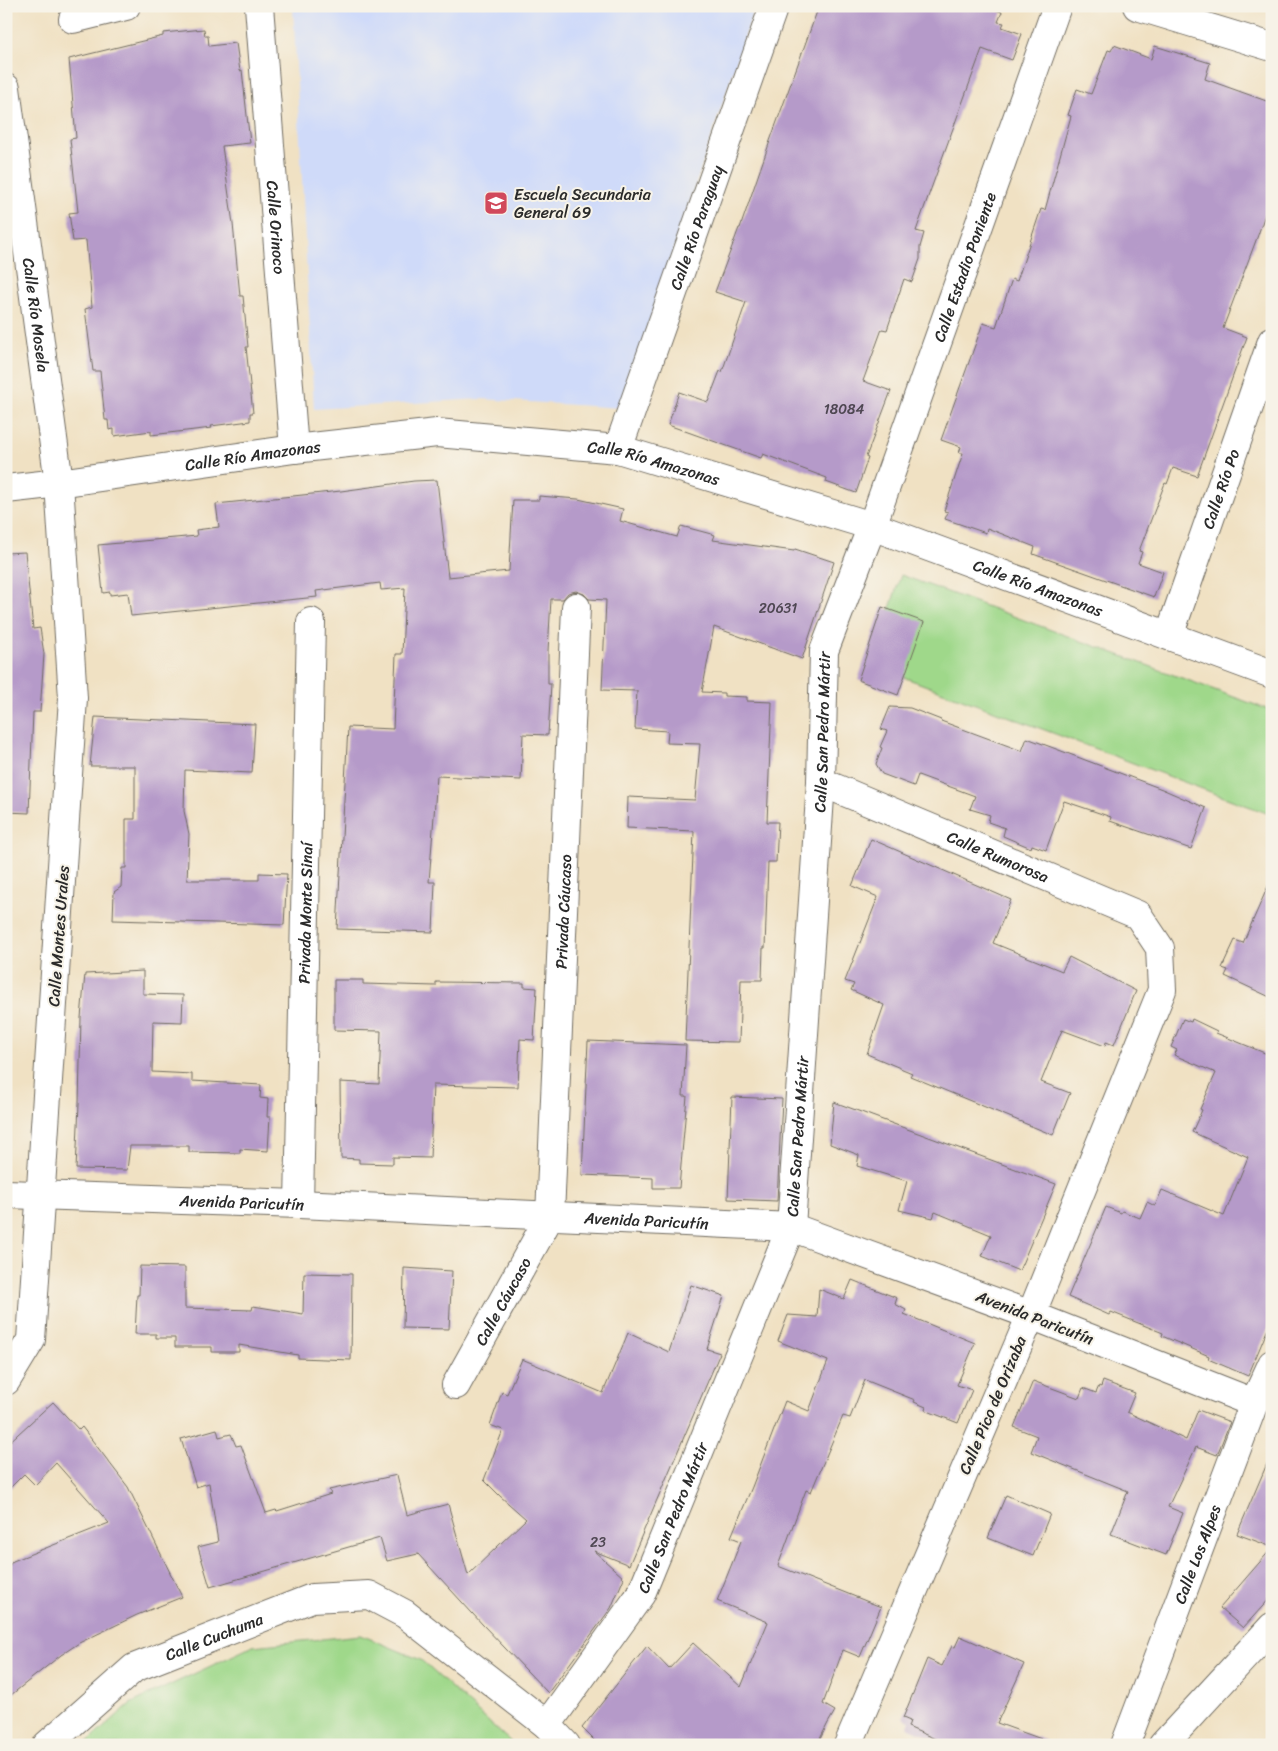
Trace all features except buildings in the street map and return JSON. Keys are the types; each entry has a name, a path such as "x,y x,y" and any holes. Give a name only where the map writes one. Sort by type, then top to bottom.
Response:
{"street":[{"path":"73,19 126,6"},
{"name":"Calle Orinoco","path":"258,6 294,449"},
{"name":"Calle Río Paraguay","path":"618,449 774,6"},
{"name":"Calle Estadio Poniente","path":"872,526 1057,6"},
{"path":"1137,6 1272,47"},
{"name":"Calle Río Mosela","path":"6,88 59,483"},
{"name":"Calle Río Po","path":"1169,636 1272,341"},
{"name":"Calle Río Amazonas","path":"6,489 294,449 437,433 618,449 872,526 1272,674"},
{"name":"Calle Montes Urales","path":"6,1381 32,1340 73,698 59,483"},
{"name":"Calle San Pedro Mártir","path":"547,1725 641,1594 791,1227 821,782 824,651 872,526"},
{"name":"Privada Cáucaso","path":"550,1216 576,607"},
{"name":"Privada Monte Sinaí","path":"299,1204 311,622"},
{"name":"Calle Rumorosa","path":"821,782 1138,915 1160,948"},
{"name":"Calle Pico de Orizaba","path":"848,1745 1031,1315 1162,990 1160,948"},
{"name":"Avenida Paricutín","path":"6,1194 299,1204 791,1227 1031,1315 1254,1403"},
{"name":"Calle Cáucaso","path":"456,1385 550,1216"},
{"name":"Calle Los Alpes","path":"1125,1745 1254,1403 1272,1364"},
{"name":"Calle Cuchuma","path":"47,1745 134,1668 312,1598 369,1595 405,1614 547,1725 566,1745"},
{"path":"1163,1745 1272,1628"}],"shaded area":[{"name":"Escuela Secundaria General 69","path":"293,6 755,6 621,408 481,399 314,409"}],"green space":[{"path":"901,575 1272,711 1272,815 871,665"},
{"path":"361,1635 421,1660 514,1745 84,1745 130,1704 253,1646"}],"place":[{"name":"Escuela Secundaria General 69","path":"496,203"}]}
